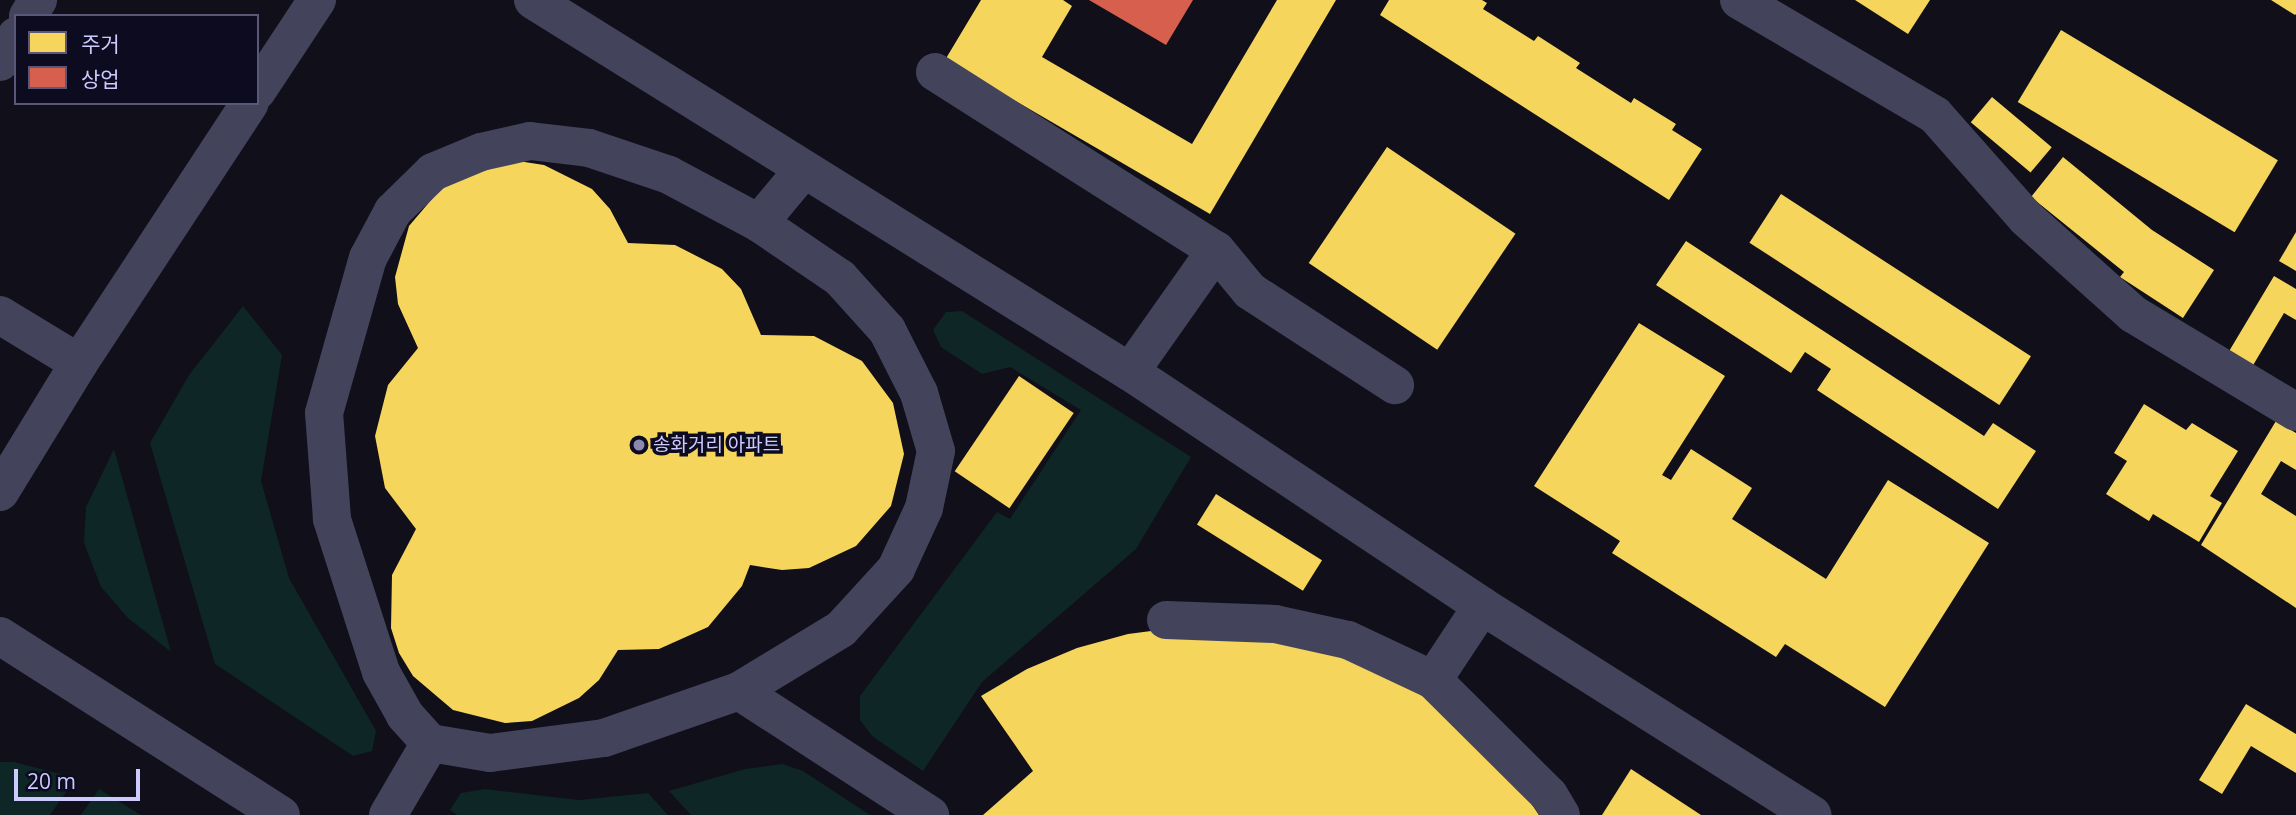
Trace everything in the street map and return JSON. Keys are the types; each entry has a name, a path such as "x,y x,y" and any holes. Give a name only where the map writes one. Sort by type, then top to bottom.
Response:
{"street":[{"path":"259,89 317,0"},
{"path":"533,0 1130,372 1482,606 1813,815"},
{"path":"1739,0 1935,115 2026,218 2133,314 2296,412"},
{"path":"0,62 14,39"},
{"path":"935,72 1216,250 1250,291 1395,385"},
{"path":"0,492 79,363 249,105"},
{"path":"530,141 589,148 669,175 759,223 840,278 887,330 919,393 936,451 925,508 896,569 841,629 739,691 604,737 490,753 430,743 405,715 381,673 357,607 332,519 325,426 327,401 368,258 393,211 433,172 481,152 530,141"},
{"path":"759,223 804,169"},
{"path":"1130,372 1216,250"},
{"path":"0,315 79,363"},
{"path":"1433,680 1482,606"},
{"path":"1166,620 1275,624 1348,640 1433,680 1549,794 1561,815"},
{"path":"0,636 281,815"},
{"path":"739,691 929,815"},
{"path":"388,815 430,743"}],"green space":[{"path":"243,306 282,355 261,481 289,578 376,731 372,751 353,756 215,664 150,443 189,375"},
{"path":"962,311 1191,457 1136,549 982,682 923,771 872,736 860,720 860,696 997,512 1010,519 1081,410 1010,367 982,374 941,347 933,330 946,312"},
{"path":"114,449 171,652 128,618 101,587 84,543 86,507"},
{"path":"0,762 14,762 76,778 50,815 0,815"},
{"path":"782,764 803,771 870,815 691,815 669,791 745,769"},
{"path":"99,789 141,815 81,815"},
{"path":"485,789 579,800 648,793 668,815 457,815 450,810 461,793"}],"building: 주거":[{"path":"981,0 1063,0 1072,6 1042,57 1192,144 1277,0 1336,0 1210,214 945,60"},
{"path":"1389,0 1482,0 1487,3 1483,9 1534,41 1538,36 1580,63 1576,68 1631,103 1634,98 1676,124 1672,130 1702,149 1669,200 1380,15"},
{"path":"1855,0 1930,0 1908,34"},
{"path":"2271,0 2296,0 2296,14 2295,15"},
{"path":"2061,30 2278,160 2235,232 2018,102"},
{"path":"1992,97 2052,147 2031,172 1971,122"},
{"path":"1387,147 1516,234 1437,350 1309,263"},
{"path":"2063,157 2152,230 2214,270 2183,318 2120,277 2124,272 2031,197"},
{"name":"송화거리 아파트","path":"518,161 544,165 592,189 610,209 628,243 675,245 722,269 741,289 761,335 814,336 862,361 893,403 904,454 891,506 856,546 809,568 782,570 750,565 742,586 708,627 659,649 618,650 599,680 579,698 532,721 505,723 453,710 413,676 399,653 391,628 392,575 416,529 385,488 375,436 388,385 418,348 398,304 395,277 409,226 443,186 466,172"},
{"path":"1781,194 2031,356 1999,405 1749,243"},
{"path":"2296,232 2296,271 2279,261"},
{"path":"1686,241 1984,436 1993,423 2036,451 1998,509 1817,390 1831,369 1805,352 1791,373 1656,285"},
{"path":"2274,276 2296,289 2296,320 2284,313 2252,367 2228,353"},
{"path":"1639,323 1725,376 1662,475 1671,480 1691,449 1752,488 1732,519 1826,579 1888,480 1989,543 1885,707 1785,644 1776,657 1612,553 1620,541 1534,486"},
{"path":"1019,376 1074,413 1009,508 955,471"},
{"path":"2144,404 2186,430 2192,423 2238,451 2210,496 2222,503 2199,542 2153,514 2149,521 2106,494 2127,461 2114,453"},
{"path":"2276,421 2296,433 2296,470 2281,461 2261,494 2296,516 2296,608 2201,545"},
{"path":"1216,494 1322,560 1303,591 1197,525"},
{"path":"1182,627 1339,651 1434,701 1511,774 1539,815 983,815 1033,771 981,696 1027,669 1077,648 1128,634"},
{"path":"2246,704 2296,734 2296,773 2251,746 2222,794 2199,780"},
{"path":"1631,769 1701,815 1602,815"}],"building: 상업":[{"path":"1089,0 1193,0 1166,45"}],"place":[{"name":"송화거리 아파트","path":"639,445"}]}
